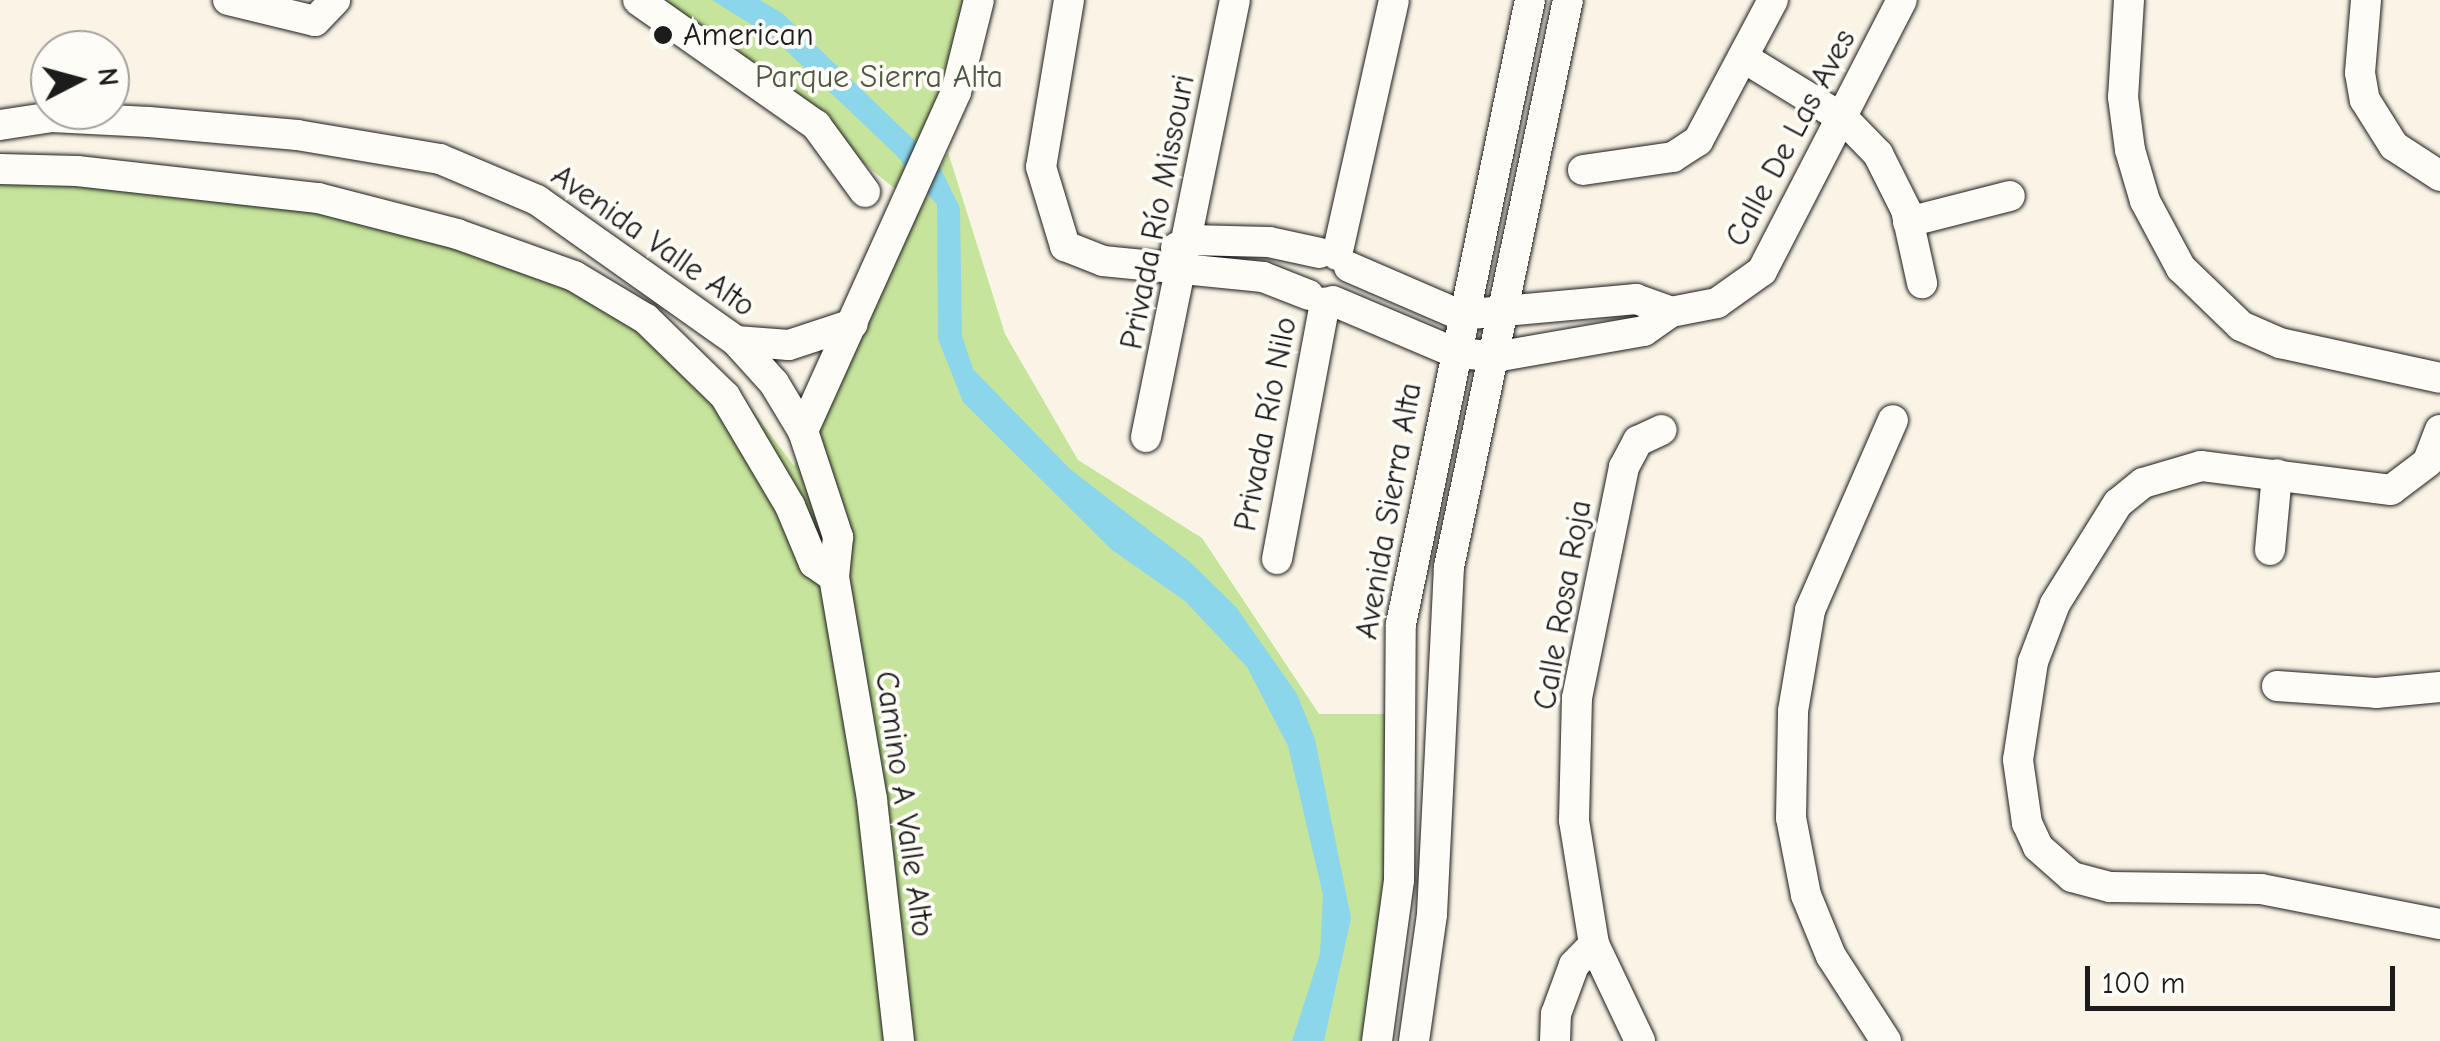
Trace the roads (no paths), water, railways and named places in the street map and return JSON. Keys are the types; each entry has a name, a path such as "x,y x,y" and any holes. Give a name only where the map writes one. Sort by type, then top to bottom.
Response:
{"street":[{"path":"228,0 315,20 335,0"},
{"path":"638,0 816,125 865,192"},
{"path":"803,431 956,92 979,0"},
{"name":"Calle De Las Aves","path":"1070,0 1041,167 1054,225 1080,256 1151,262 1184,272 1264,277 1452,352 1495,357 1644,331 1671,312 1717,303 1762,271 1844,119 1902,0"},
{"name":"Privada Río Missouri","path":"1146,437 1184,272 1235,0"},
{"path":"1335,258 1303,271 1322,299 1347,291 1335,258 1394,0"},
{"name":"Avenida Sierra Alta","path":"1377,1041 1394,932 1401,796 1395,714 1401,624 1452,352 1530,0"},
{"path":"1414,1041 1432,914 1434,796 1448,567 1568,0"},
{"path":"1583,170 1687,149 1744,58 1773,0"},
{"path":"2130,0 2123,97 2130,150 2144,201 2181,268 2241,326 2267,338 2440,378"},
{"path":"2366,0 2360,73 2365,100 2394,146 2440,176"},
{"path":"1744,58 1844,119 1895,181 1922,283"},
{"name":"Avenida Valle Alto","path":"0,125 52,117 298,135 440,159 537,200 736,341 774,383 803,431 838,537 834,577"},
{"path":"0,170 77,171 318,198 457,234 574,276 646,320 725,396 790,506 814,563 834,577"},
{"path":"1908,222 2010,196"},
{"path":"1151,262 1190,240 1270,242 1335,258 1460,315"},
{"name":"Privada Río Nilo","path":"1277,559 1322,299"},
{"name":"Calle De Las Aves","path":"1460,315 1636,299 1671,312"},
{"path":"1589,304 1593,338"},
{"path":"736,341 789,345 854,324"},
{"path":"1886,1041 1831,956 1806,895 1791,818 1793,712 1810,610 1893,420"},
{"name":"Calle Rosa Roja","path":"1640,1041 1594,944 1574,820 1576,698 1624,467 1638,441 1662,430"},
{"path":"2440,430 2428,462 2391,490 2229,466 2169,472 2143,483 2099,527 2055,604 2033,662 2018,760 2027,823 2056,867 2090,884 2244,887 2440,924"},
{"path":"2270,550 2277,474"},
{"name":"Camino A Valle Alto","path":"834,577 872,800 899,1041"},
{"path":"2277,686 2376,693 2440,686"},
{"path":"1401,796 1434,796"},
{"path":"1554,1041 1556,1014 1574,965 1594,944"}],"water":[{"path":"712,0 760,0 782,13 938,163 960,208 962,336 973,369 1070,469 1190,562 1236,607 1297,694 1315,739 1351,918 1324,1041 1292,1041 1320,954 1323,895 1288,746 1247,667 1185,601 1112,550 963,402 938,339 937,205 896,155 773,38"}],"place":[{"name":"American","path":"663,35"}],"park label":[{"name":"Parque Sierra Alta","path":"879,77"}]}
